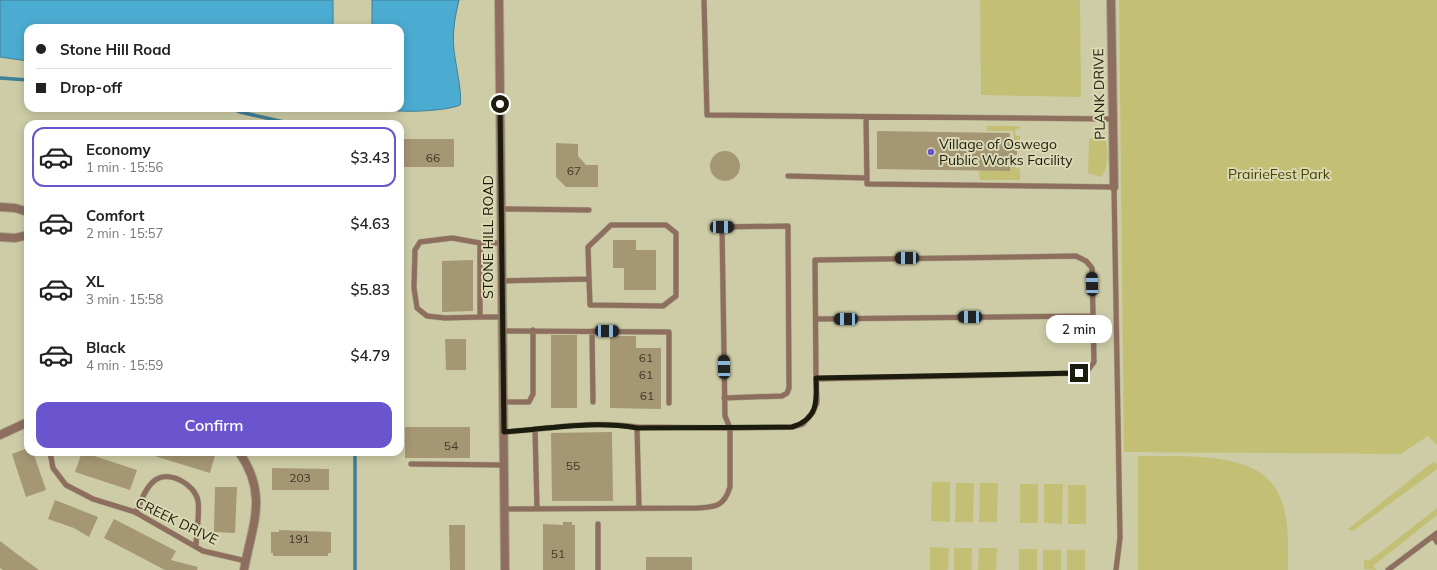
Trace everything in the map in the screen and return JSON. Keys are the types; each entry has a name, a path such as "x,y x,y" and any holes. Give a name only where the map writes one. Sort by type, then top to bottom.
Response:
{"street":[{"name":"STONE HILL ROAD","path":"499,0 505,570"},
{"name":"PLANK DRIVE","path":"1111,0 1114,187"},
{"path":"0,207 15,208 24,211"},
{"path":"0,237 15,238 24,236"},
{"path":"0,435 24,424"},
{"path":"241,456 250,472 257,505 256,520 244,570"}],"lane":[{"path":"704,0 706,115 1113,119"},
{"path":"866,117 867,184 1114,187 1120,538 1116,570"},
{"path":"788,176 867,178"},
{"path":"501,209 589,210"},
{"path":"611,225 666,225 676,233 676,296 663,306 590,305 589,278 588,247 611,225"},
{"path":"505,509 698,508 715,507 722,503 727,497 730,488 730,428 725,416 724,398 722,227 788,226 789,388 787,393 782,396 724,398"},
{"path":"501,243 480,243 452,238 420,242 415,250 414,288 417,308 427,316 446,318 502,317"},
{"path":"480,243 480,317"},
{"path":"504,432 563,426 619,424 637,428 730,428 792,427 803,424 813,412 817,402 816,378 815,260 1076,256 1086,261 1092,268 1094,362 1088,370 1079,373 816,378"},
{"path":"501,281 589,278"},
{"path":"816,319 1093,316"},
{"path":"504,402 529,402 533,394 533,330"},
{"path":"502,331 669,332 669,403"},
{"path":"592,331 593,402"},
{"path":"637,428 639,508"},
{"path":"535,429 537,508"},
{"name":"CREEK DRIVE","path":"51,456 53,468 66,485 93,499 136,513 203,551 246,562"},
{"path":"411,464 504,465"},
{"path":"136,513 147,489 155,480 177,478 195,492 198,501 196,546"},
{"path":"598,524 598,570"},
{"path":"1388,570 1435,535 1437,542"}],"green space":[{"path":"980,0 1080,0 1081,97 981,95"},
{"name":"PrairieFest Park","path":"1119,0 1437,0 1437,445 1428,436 1401,454 1124,452"},
{"path":"987,126 1020,126 1020,128 1015,130 1016,136 1020,136 1020,142 1014,140 1013,131 987,131"},
{"path":"1104,136 1107,146 1107,163 1106,169 1101,177 1088,173 1089,139"},
{"path":"1010,158 1020,159 1020,164 1016,164 1016,168 1020,169 1020,180 980,180 979,171 1010,171"},
{"path":"1138,456 1213,458 1233,462 1250,468 1265,476 1276,489 1284,508 1287,528 1288,570 1138,570"},
{"path":"1433,462 1437,464 1437,469 1353,531 1348,529"},
{"path":"932,482 950,482 950,522 931,521"},
{"path":"956,483 974,483 973,522 955,522"},
{"path":"980,483 998,483 997,522 979,522"},
{"path":"1020,484 1038,484 1038,523 1020,523"},
{"path":"1044,484 1063,484 1062,524 1044,523"},
{"path":"1068,485 1086,485 1086,524 1068,524"},
{"path":"1437,508 1437,515 1373,566 1377,570 1364,569 1364,559 1369,561"},
{"path":"930,547 949,548 948,570 930,570"},
{"path":"954,548 972,548 972,570 954,570"},
{"path":"979,548 997,548 996,570 978,570"},
{"path":"1019,549 1037,549 1037,570 1019,570"},
{"path":"1043,550 1061,550 1061,570 1043,570"},
{"path":"1067,550 1085,550 1085,570 1067,570"}],"water":[{"path":"0,0 333,0 333,24 24,24 24,60 0,57"},
{"path":"372,0 459,0 453,37 461,101 460,105 444,109 404,111 404,24 372,24"}],"building":[{"path":"877,131 1010,133 1009,144 1017,145 1017,155 1010,155 1010,171 877,169"},
{"path":"404,139 454,139 454,167 404,167"},
{"path":"556,143 578,144 578,156 586,165 598,165 598,187 566,187 556,177"},
{"path":"725,151 736,155 740,166 736,177 725,181 714,177 710,166 714,155"},
{"path":"613,240 636,240 636,250 656,250 656,290 624,290 624,268 613,268"},
{"path":"473,260 473,311 442,312 442,261"},
{"path":"551,335 577,335 577,408 551,408"},
{"path":"610,336 636,336 636,348 661,348 661,409 610,408"},
{"path":"445,339 466,339 466,370 446,370"},
{"path":"405,427 470,427 470,458 405,458"},
{"path":"612,432 613,501 552,501 551,433"},
{"path":"24,450 24,456 34,456 46,490 26,497 12,454"},
{"path":"81,456 94,456 137,470 130,490 75,472"},
{"path":"155,456 215,456 210,473"},
{"path":"272,468 329,469 329,490 272,490"},
{"path":"215,487 237,487 235,533 214,532"},
{"path":"55,500 98,517 89,537 74,528 48,519"},
{"path":"114,519 176,551 171,560 198,567 197,570 165,570 104,538"},
{"path":"563,522 572,522 572,525 575,525 575,570 543,570 543,524 563,525"},
{"path":"449,525 465,525 465,570 450,570"},
{"path":"279,530 331,532 331,553 328,553 328,556 273,556 273,553 271,553 271,532 279,532"},
{"path":"0,541 39,570 3,570 0,568"},
{"path":"646,557 692,557 692,570 646,570"}],"waterway":[{"path":"0,78 24,80"},
{"path":"240,112 275,120"},
{"path":"355,456 355,570"}],"place":[{"name":"Village of Oswego Public Works Facility","path":"931,152"}],"route":[{"path":"500,104 504,432 563,426 619,424 637,428 792,427 803,424 813,412 817,402 816,378 1079,373"}]}
